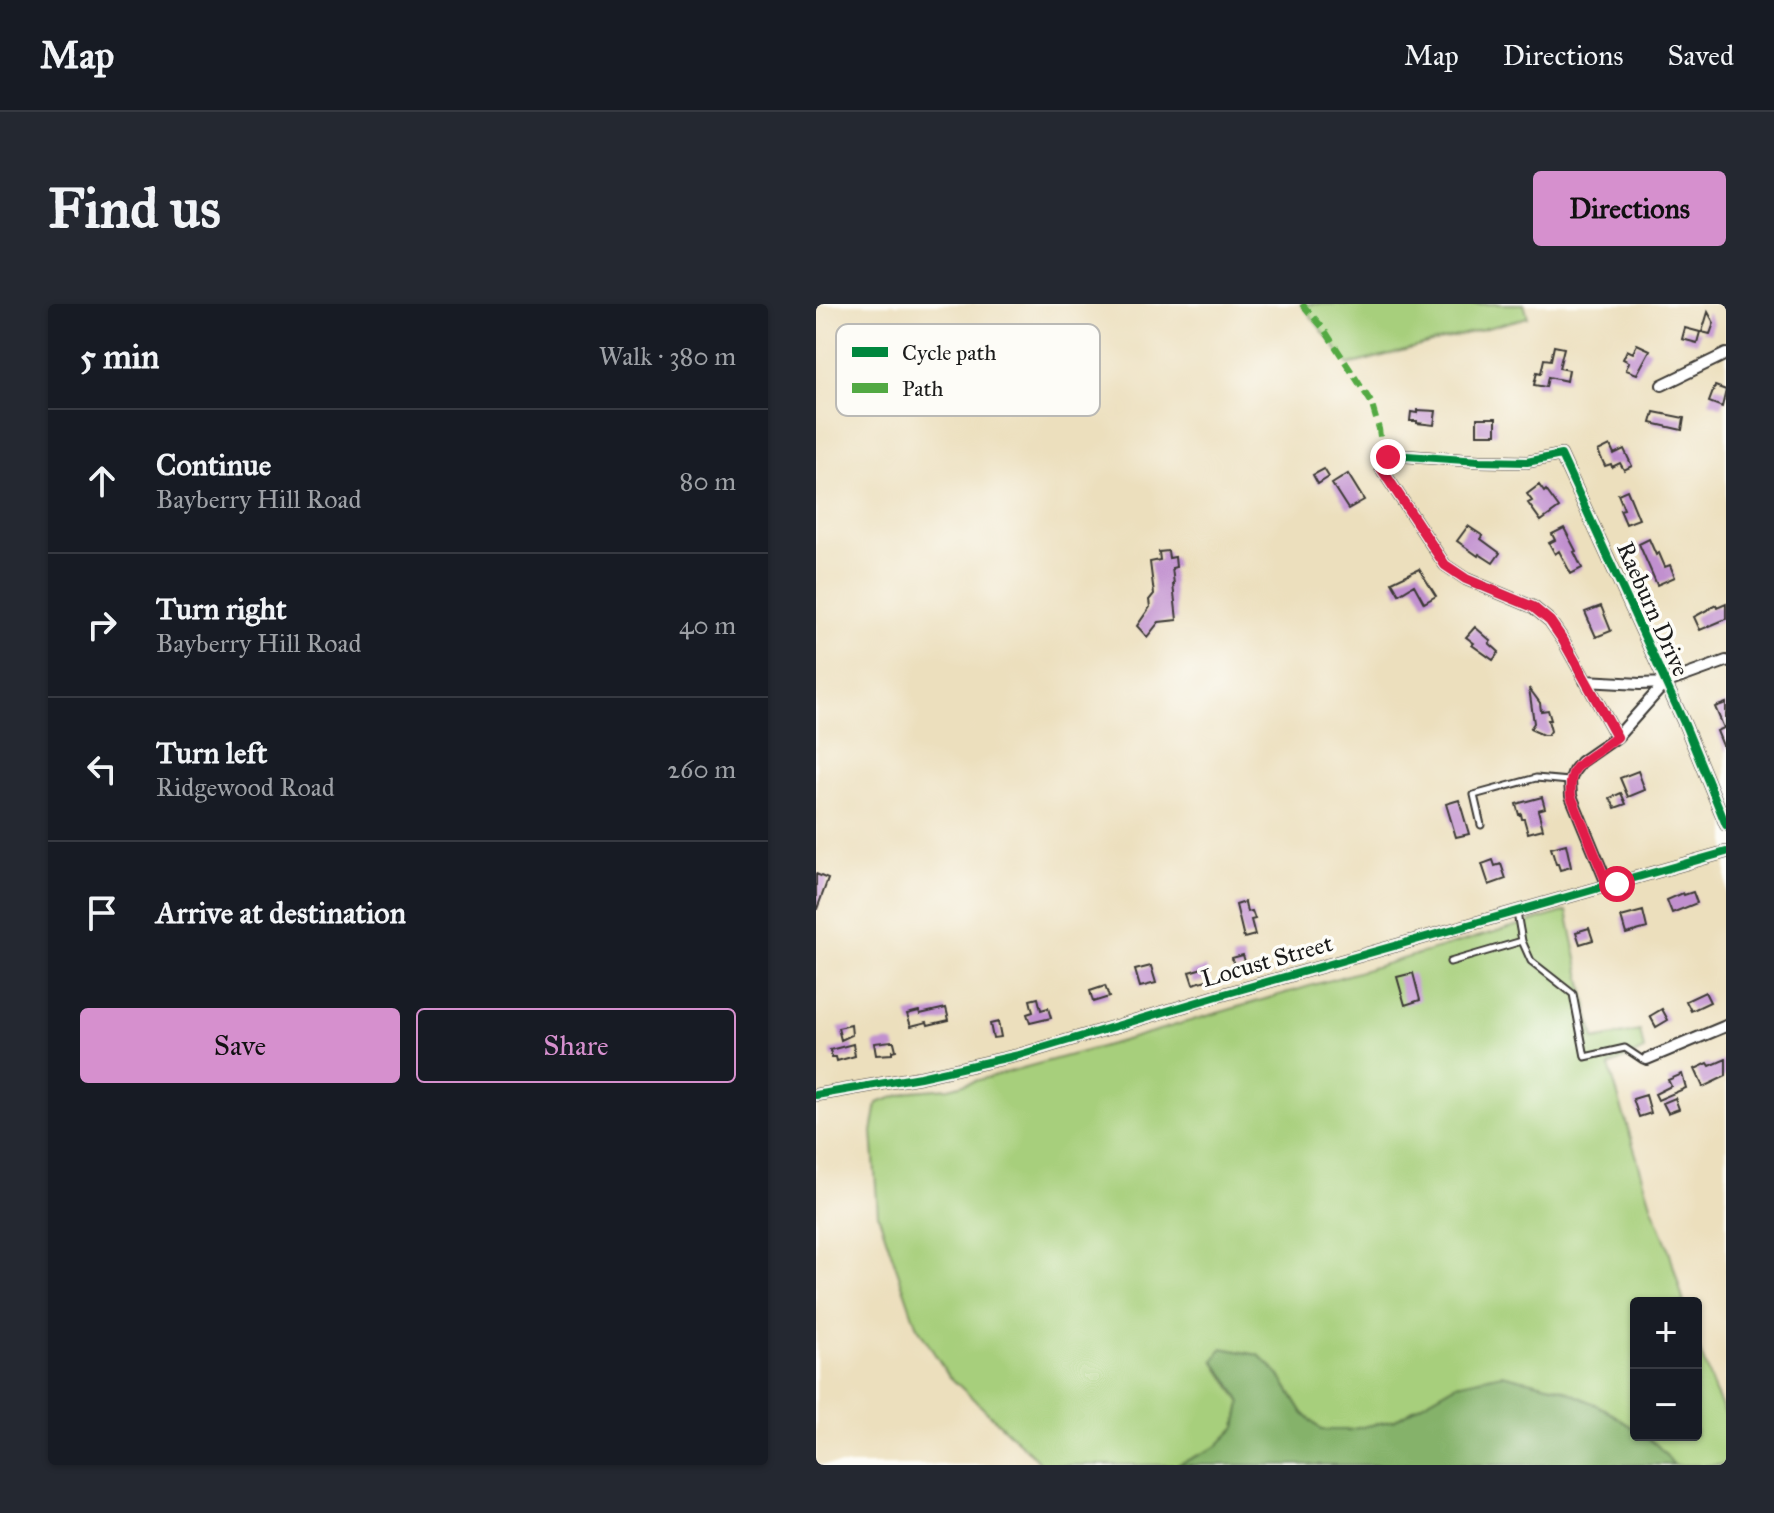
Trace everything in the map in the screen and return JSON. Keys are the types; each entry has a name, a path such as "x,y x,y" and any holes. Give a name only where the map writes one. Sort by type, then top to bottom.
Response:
{"street":[{"path":"1662,385 1726,354"},
{"name":"Raeburn Drive","path":"1585,681 1550,621 1533,607 1466,579 1445,565 1381,468 1383,459 1392,455 1527,462 1561,455 1685,725 1726,825"},
{"path":"1585,681 1665,683 1726,661"},
{"path":"1585,681 1617,737"},
{"path":"1608,886 1571,796 1570,781 1581,762 1617,737 1665,683"},
{"name":"Locust Street","path":"816,1095 1019,1055 1726,852"},
{"path":"1647,1059 1726,1026"}],"lane":[{"path":"1481,825 1474,795 1536,778 1570,781"},
{"path":"1517,912 1522,941 1531,961 1573,994 1585,1057 1625,1048 1643,1060 1647,1059"},
{"path":"1450,962 1522,941"}],"green space":[{"path":"1301,304 1524,304 1528,317 1349,365"},
{"path":"1567,911 1594,1040 1640,1031 1644,1050 1609,1066 1682,1297 1630,1297 1630,1426 1605,1409 1457,1384 1394,1420 1349,1430 1321,1430 1303,1413 1280,1376 1214,1361 1241,1403 1236,1427 1216,1448 1177,1465 1043,1465 949,1376 916,1325 878,1214 872,1132 877,1103 912,1091 949,1088"},
{"path":"1222,1348 1259,1355 1280,1376 1303,1413 1321,1430 1349,1430 1394,1420 1457,1384 1502,1374 1561,1388 1605,1409 1630,1426 1630,1441 1651,1441 1674,1465 1177,1465 1216,1447 1236,1427 1241,1403 1214,1361"},
{"path":"1702,1357 1726,1415 1726,1465 1674,1465 1651,1441 1702,1441"}],"building":[{"path":"1708,312 1714,323 1710,334 1702,332"},
{"path":"1685,328 1700,332 1697,343 1682,339"},
{"path":"1637,344 1650,350 1637,374 1626,370 1629,362 1623,359 1627,350 1633,353"},
{"path":"1554,346 1564,348 1559,368 1569,370 1567,381 1548,377 1546,387 1534,385 1544,359 1551,360"},
{"path":"1715,386 1726,390 1722,407 1709,402"},
{"path":"1417,410 1436,411 1434,425 1410,421 1411,412 1417,413"},
{"path":"1654,412 1684,418 1682,430 1651,423"},
{"path":"1477,418 1496,418 1496,434 1477,434"},
{"path":"1610,445 1614,454 1624,449 1632,466 1624,470 1620,463 1605,466 1598,451"},
{"path":"1324,469 1329,477 1318,484 1313,475"},
{"path":"1348,474 1364,500 1348,509 1332,484"},
{"path":"1539,485 1559,508 1541,521 1528,503 1532,501 1527,494"},
{"path":"1627,490 1639,519 1626,524 1618,494"},
{"path":"1468,526 1500,553 1493,563 1457,541"},
{"path":"1564,528 1582,568 1571,574 1559,551 1555,554 1549,543 1555,540 1552,534"},
{"path":"1649,539 1656,555 1659,553 1665,567 1670,565 1675,577 1657,585 1639,544"},
{"path":"1168,551 1169,558 1175,557 1176,567 1172,568 1177,620 1159,622 1147,637 1137,626 1150,607 1149,600 1154,594 1150,562 1160,560 1159,552"},
{"path":"1419,569 1436,596 1424,603 1414,585 1399,594 1392,582"},
{"path":"1726,604 1726,619 1700,630 1694,617 1716,605 1717,608"},
{"path":"1601,606 1611,631 1596,637 1585,612"},
{"path":"1475,627 1499,652 1493,660 1466,637"},
{"path":"1529,688 1540,703 1541,711 1548,710 1551,731 1548,735 1530,729 1534,723"},
{"path":"1726,703 1726,753 1717,731 1724,728 1715,707"},
{"path":"1638,771 1645,790 1628,797 1620,778"},
{"path":"1621,793 1626,804 1615,808 1610,798"},
{"path":"1542,797 1545,808 1538,810 1543,829 1528,833 1516,804"},
{"path":"1459,800 1469,834 1456,837 1446,804"},
{"path":"1566,844 1571,867 1560,870 1551,848"},
{"path":"1493,860 1495,866 1501,864 1506,879 1489,885 1482,864"},
{"path":"816,874 828,879 817,909 816,909"},
{"path":"1693,892 1697,903 1672,913 1667,900"},
{"path":"1245,902 1247,912 1252,911 1255,919 1251,920 1255,935 1244,938 1236,905"},
{"path":"1643,911 1647,928 1626,934 1621,917"},
{"path":"1589,928 1593,940 1580,944 1576,932"},
{"path":"1243,955 1247,968 1235,971 1232,958"},
{"path":"1151,966 1156,983 1140,987 1135,970"},
{"path":"1206,967 1210,979 1193,984 1189,972"},
{"path":"1413,973 1420,1000 1405,1005 1397,977"},
{"path":"1105,986 1109,997 1093,1002 1090,991"},
{"path":"1705,992 1710,1002 1691,1011 1686,1001"},
{"path":"1038,998 1041,1010 1048,1008 1051,1018 1030,1023 1027,1014 1033,1012 1030,1000"},
{"path":"946,1008 949,1020 928,1025 927,1022 911,1026 907,1014 919,1011 920,1014"},
{"path":"1662,1009 1668,1020 1656,1027 1650,1016"},
{"path":"998,1022 1001,1037 993,1038 990,1024"},
{"path":"851,1025 852,1035 841,1040 838,1028"},
{"path":"891,1041 896,1050 892,1054 876,1055 874,1043"},
{"path":"853,1044 855,1056 837,1061 836,1057 832,1057 830,1050"},
{"path":"1726,1059 1726,1076 1703,1087 1695,1069"},
{"path":"1682,1074 1686,1088 1658,1100 1655,1094 1671,1086 1668,1080"},
{"path":"1646,1095 1651,1113 1639,1117 1633,1099"},
{"path":"1675,1098 1679,1109 1668,1113 1663,1103"}],"marked path":[{"path":"1302,304 1324,329 1371,402 1383,459"}],"cycle path":[{"path":"1617,737 1550,621 1533,607 1466,579 1445,565 1381,468 1383,459 1392,455 1527,462 1561,455 1685,725 1726,825"},
{"path":"816,1095 920,1077 1019,1055 1726,852"}],"route":[{"path":"1388,457 1383,459 1381,468 1445,565 1466,579 1533,607 1550,621 1617,737 1581,762 1570,781 1571,796 1608,886 1617,884"}]}
